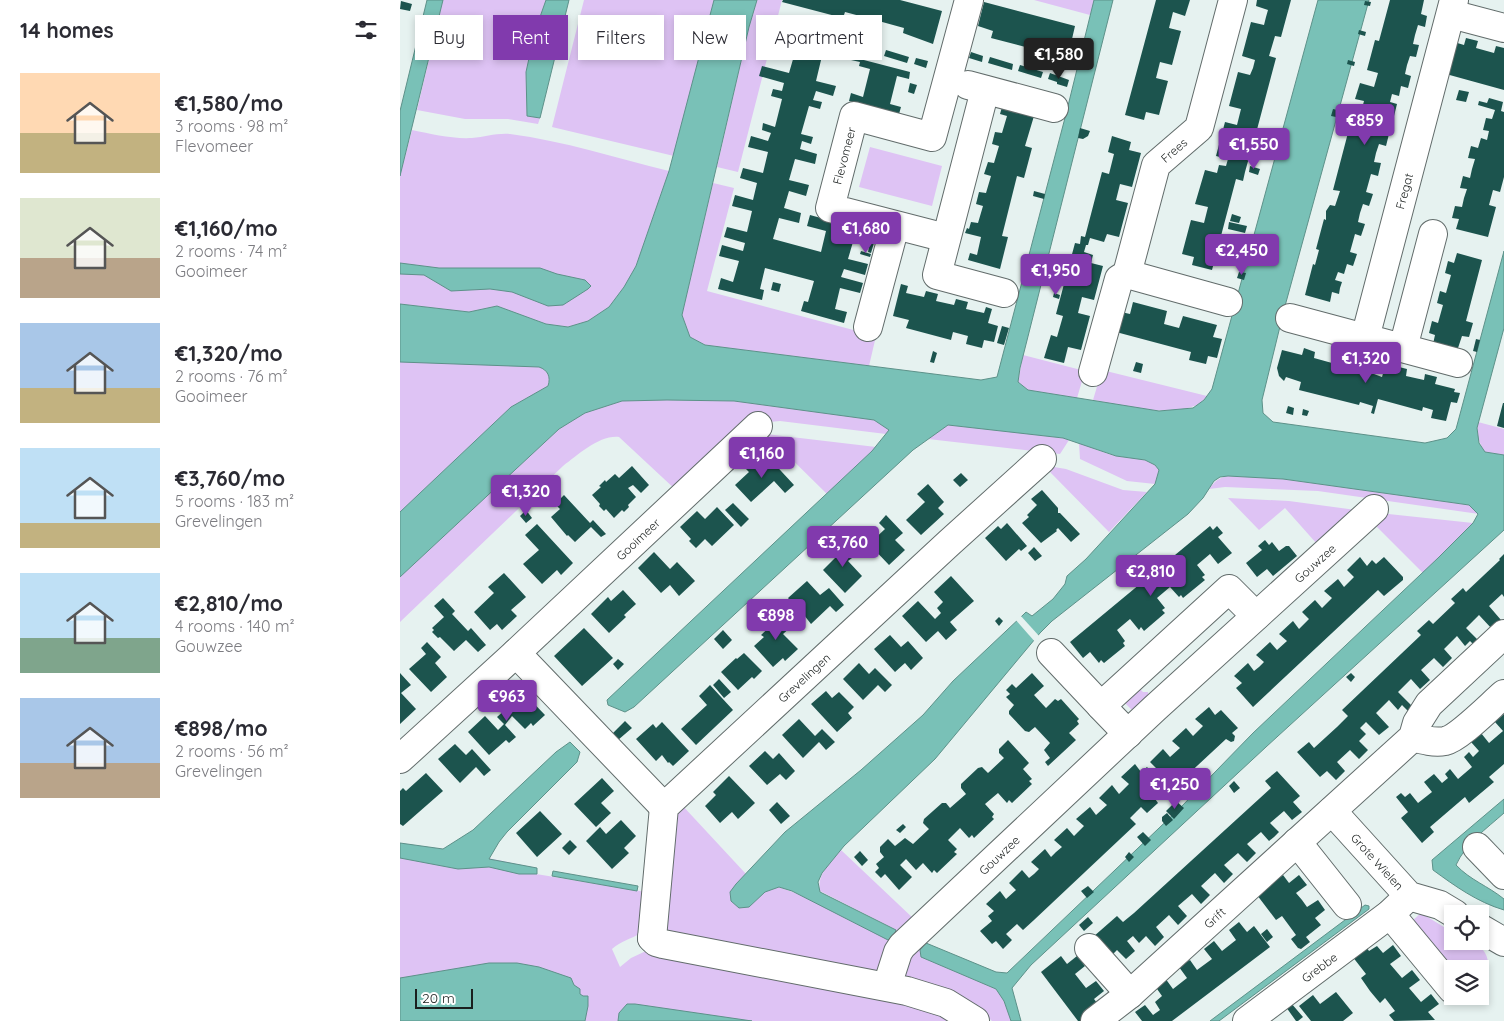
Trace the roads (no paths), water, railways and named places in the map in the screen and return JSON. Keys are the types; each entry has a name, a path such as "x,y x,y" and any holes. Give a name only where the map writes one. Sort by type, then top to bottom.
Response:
{"street":[{"name":"Flevomeer","path":"946,238 830,208 854,116 932,137 969,0"},
{"name":"Frees","path":"1093,372 1119,279 1127,274 1156,165 1199,128 1233,0"},
{"name":"Fregat","path":"1365,338 1452,7 1504,28"},
{"path":"947,80 1054,108"},
{"path":"985,90 937,275 1004,293"},
{"path":"868,327 895,226"},
{"path":"1403,348 1433,234"},
{"path":"1127,274 1228,302"},
{"path":"1290,318 1458,363"},
{"name":"Gooimeer","path":"400,759 758,426"},
{"name":"Grevelingen","path":"664,807 1042,459"},
{"name":"Gouwzee","path":"887,986 898,952 902,946 1128,734 1374,508"},
{"path":"1101,706 1229,588 1256,616"},
{"name":"Grift","path":"1095,1021 1130,994 1413,737 1417,723 1429,704 1504,634"},
{"path":"516,653 664,807 643,942 656,942 887,986 946,1003 975,1021"},
{"path":"1051,653 1128,734"},
{"path":"1413,737 1431,742 1445,741 1458,734 1504,694"},
{"name":"Grote Wielen","path":"1332,812 1400,905 1440,905 1444,907"},
{"path":"1297,842 1347,904"},
{"path":"1477,846 1504,876"},
{"path":"1400,905 1444,976"},
{"name":"Grebbe","path":"1247,1021 1400,905"},
{"path":"1489,933 1504,942"},
{"path":"1088,948 1130,994"}]}
